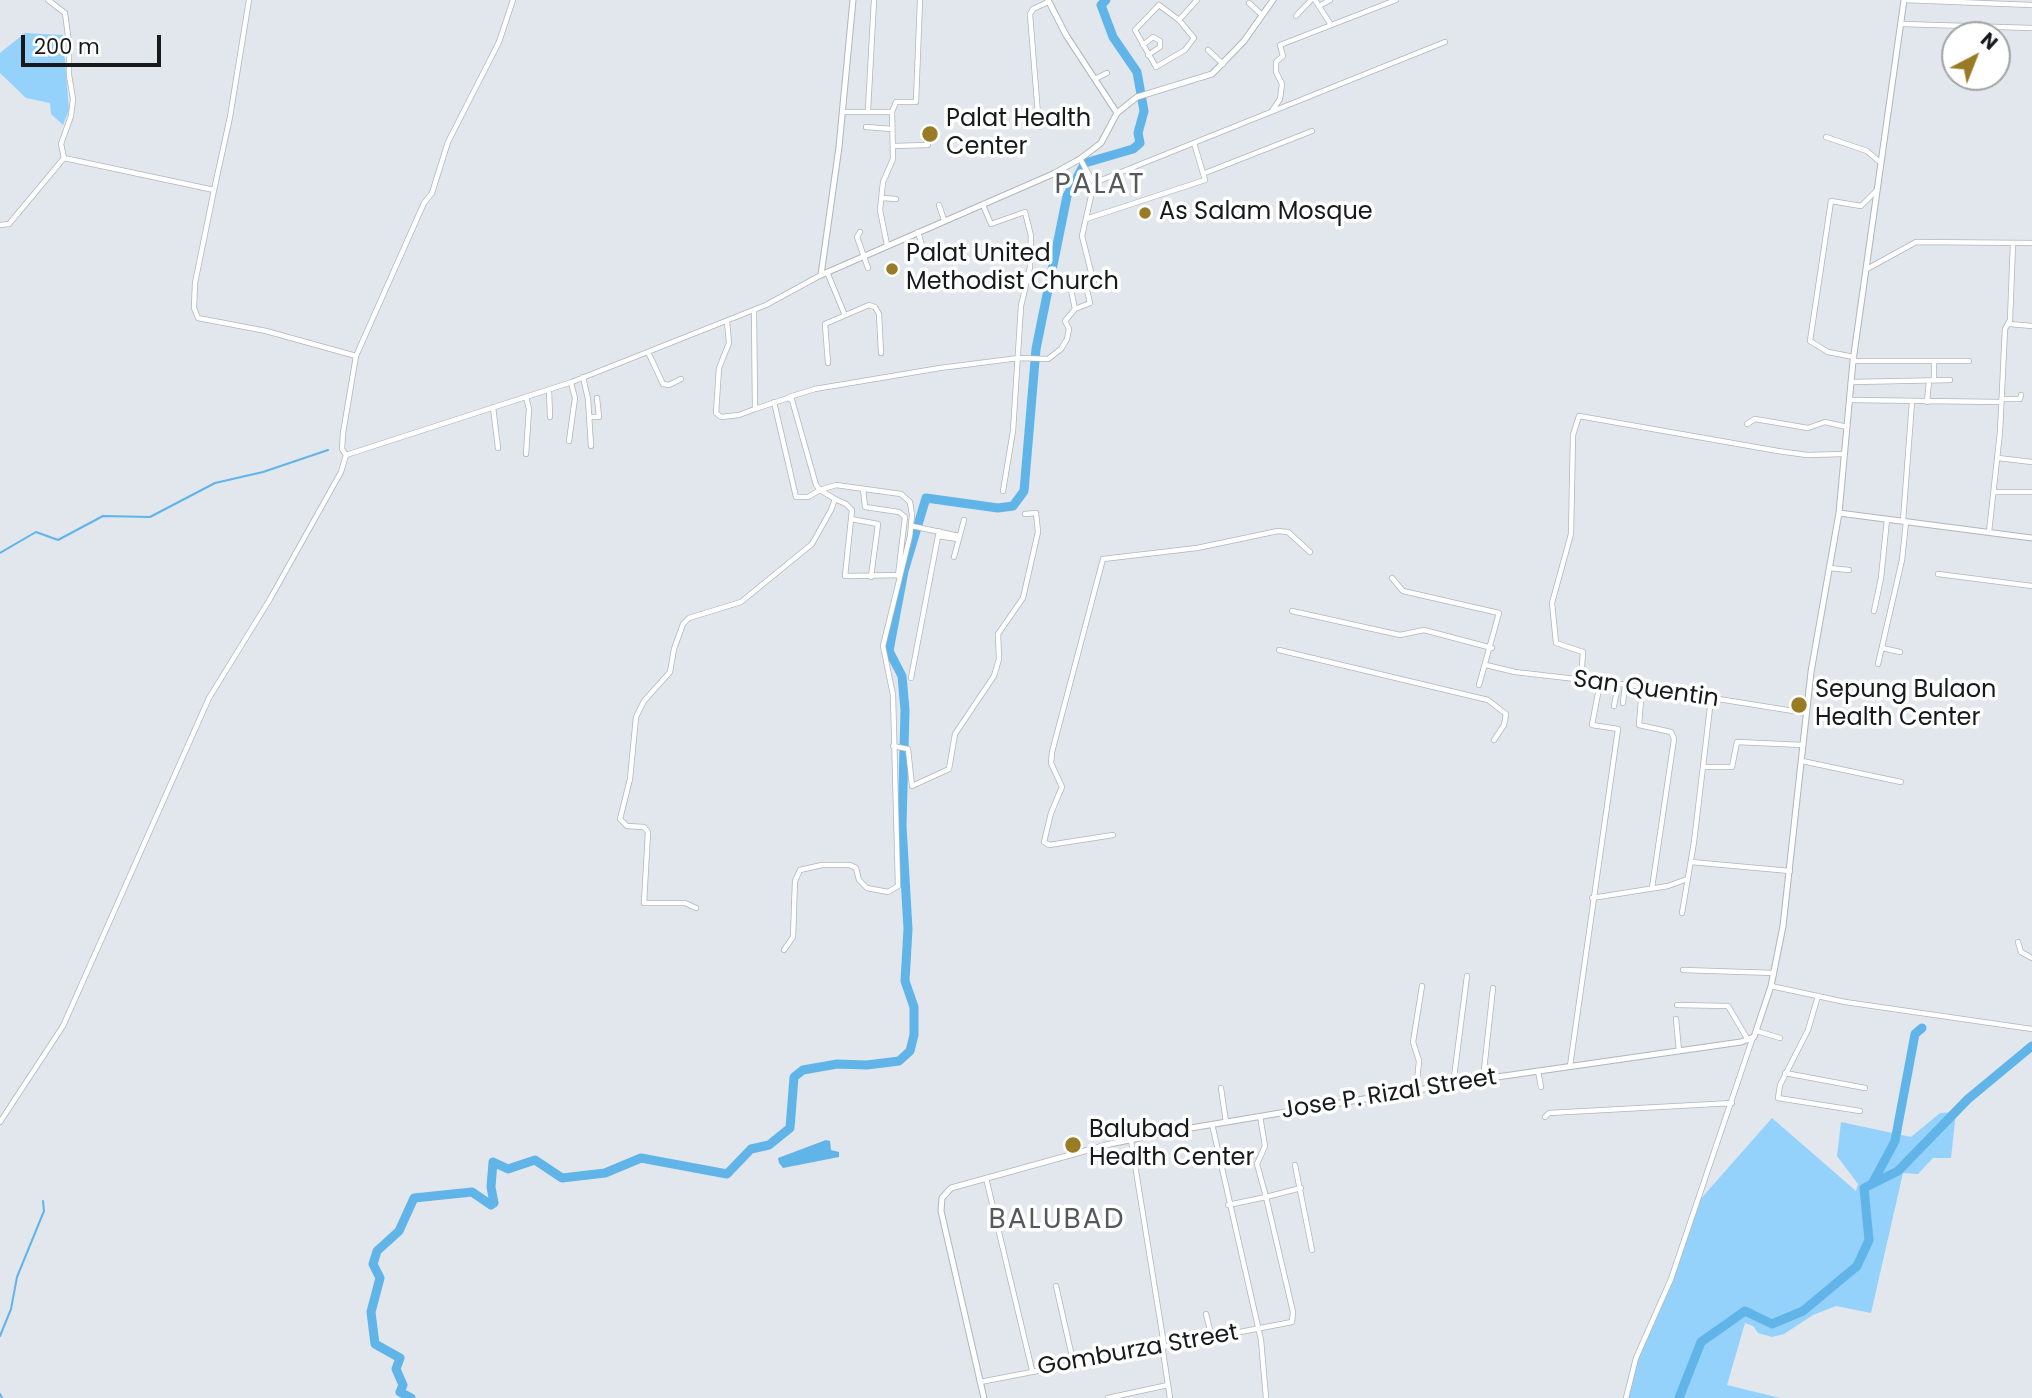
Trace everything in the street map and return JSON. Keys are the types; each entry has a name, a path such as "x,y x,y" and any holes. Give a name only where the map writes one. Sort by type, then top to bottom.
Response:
{"street":[{"path":"48,0 65,13 69,43 69,75 73,99 71,116 61,144 64,158"},
{"path":"248,0 230,117 195,283 194,307 198,318 266,331 356,356"},
{"path":"346,455 342,449 343,433 356,356 424,203 432,193 448,142 499,42 513,0"},
{"path":"844,313 824,274 853,0"},
{"path":"868,110 874,0"},
{"path":"887,245 880,210 883,182 891,164 892,112 896,102 916,102 920,0"},
{"path":"1179,20 1197,0"},
{"path":"346,455 571,383 754,310 863,255 1082,163 1101,144 1117,113 1140,96 1203,79 1223,64 1273,0"},
{"path":"1297,16 1313,0 1331,25"},
{"path":"1319,6 1330,0"},
{"path":"1272,112 1282,84 1276,72 1276,62 1283,56 1280,45 1396,0"},
{"path":"1626,1398 1636,1358 1671,1279 1774,973 1790,871 1807,713 1828,568 1839,513 1854,359 1904,0 2032,5"},
{"path":"1039,127 1030,14 1033,9 1048,1 1066,35 1097,78 1117,113"},
{"path":"1249,3 1262,15"},
{"path":"1158,6 1163,6 1179,20 1194,38 1185,50 1156,67 1136,28 1158,6"},
{"path":"1902,24 2032,28"},
{"path":"1143,45 1153,37 1160,41 1160,47 1148,55"},
{"path":"1094,183 1445,42"},
{"path":"1208,50 1223,64"},
{"path":"1097,78 1107,72"},
{"path":"842,112 892,112"},
{"path":"866,127 891,129"},
{"path":"1205,173 1312,131"},
{"path":"1826,137 1867,150 1881,163"},
{"path":"1086,219 1205,180 1194,143"},
{"path":"893,146 928,145"},
{"path":"64,158 214,190"},
{"path":"0,225 9,224 64,158"},
{"path":"1082,163 1094,183 1082,236 1095,288"},
{"path":"1878,189 1861,206 1831,201 1810,341 1828,352 1854,359 1969,361"},
{"path":"883,198 896,199"},
{"path":"939,205 944,220"},
{"path":"983,205 991,224 1023,212 1027,215 1032,251 1021,306 1020,358 1013,431 1003,491"},
{"path":"860,232 857,237 868,268"},
{"path":"918,232 924,252"},
{"path":"1867,269 1916,242 2032,243"},
{"path":"1989,532 1998,458 2005,329 2010,324 2013,243"},
{"path":"998,280 1026,282"},
{"path":"1075,309 1071,290 1086,286 1093,280"},
{"path":"727,321 729,342 719,368 716,413 721,417 739,415 815,389 940,368 1020,358 1048,359 1061,349 1069,329 1065,321 1075,309 1090,303 1086,286"},
{"path":"828,363 825,324 844,313 869,304 875,307 880,320 881,353"},
{"path":"754,310 755,409"},
{"path":"2010,324 2032,326"},
{"path":"648,352 663,384 669,385 681,379"},
{"path":"1927,402 1934,362"},
{"path":"583,377 589,399 591,446"},
{"path":"1852,382 1950,380"},
{"path":"569,442 575,398 571,383"},
{"path":"549,390 550,417"},
{"path":"1851,400 2001,401 2017,399 2021,395"},
{"path":"526,397 529,409 526,454"},
{"path":"589,399 599,398 598,416 590,417"},
{"path":"788,398 793,402 816,485 851,508 845,576 899,576"},
{"path":"775,402 796,497 808,497 836,485 906,497 911,506 914,526 883,646 892,695 898,886 891,891 867,888 859,880 856,868 850,865 822,865 800,870 796,878 793,937 783,950"},
{"path":"1878,664 1902,560 1912,402"},
{"path":"494,407 498,448"},
{"path":"1581,680 1583,652 1556,643 1552,603 1571,534 1573,435 1579,416 1778,451 1807,455 1844,454"},
{"path":"1747,424 1755,419 1808,428 1825,422 1847,427"},
{"path":"0,1122 64,1026 209,698 270,599 341,472 346,455"},
{"path":"1998,458 2032,462"},
{"path":"863,489 865,507 899,512 905,517 899,576"},
{"path":"1994,492 2032,492"},
{"path":"696,908 684,903 643,902 648,832 644,827 627,826 620,819 630,779 636,717 644,701 670,672 678,636 686,620 741,602 803,552 818,536 835,499"},
{"path":"895,746 909,750 912,786 949,769 955,734 994,676 999,659 998,634 1023,598 1038,531 1036,513 1030,511 1025,514"},
{"path":"1839,513 2032,538"},
{"path":"851,519 878,524 871,577"},
{"path":"1874,611 1881,578 1887,519"},
{"path":"954,557 964,520"},
{"path":"914,526 958,537"},
{"path":"1113,835 1049,845 1044,842 1051,813 1062,787 1051,763 1052,752 1103,559 1197,548 1281,531 1288,532 1310,552"},
{"path":"911,678 939,533"},
{"path":"1828,568 1849,570"},
{"path":"1938,574 2032,586"},
{"path":"1392,578 1403,591 1497,611 1500,615 1492,648 1479,685"},
{"path":"1292,611 1400,635 1424,630 1492,648"},
{"path":"1881,648 1900,653"},
{"path":"1279,650 1488,700 1506,714 1504,725 1494,740"},
{"name":"San Quentin","path":"1486,665 1516,672 1642,687 1807,713"},
{"path":"1570,1066 1618,729 1592,725 1600,683"},
{"path":"1614,706 1618,685"},
{"path":"1623,703 1625,685"},
{"path":"1642,687 1639,725 1671,732 1674,739 1652,888"},
{"path":"1682,913 1704,767 1711,699"},
{"path":"1704,767 1732,767 1737,742 1804,745"},
{"path":"1802,761 1901,782"},
{"path":"1691,862 1790,871"},
{"path":"1592,898 1683,883 1688,879"},
{"path":"2018,942 2021,952 2032,958"},
{"path":"1684,970 1774,973"},
{"path":"1453,1085 1467,976"},
{"path":"1416,1092 1419,1061 1413,1042 1422,986"},
{"path":"1770,986 2032,1029"},
{"path":"1483,1079 1493,988"},
{"path":"1818,996 1808,1030 1777,1094 1781,1100 1860,1111"},
{"path":"1677,1005 1728,1006 1753,1036 1780,1038"},
{"path":"1676,1019 1679,1051"},
{"name":"Jose P. Rizal Street","path":"984,1398 941,1202 951,1188 1131,1140 1212,1124 1483,1079 1679,1051 1753,1036"},
{"path":"1538,1071 1541,1087"},
{"path":"1785,1073 1865,1088"},
{"path":"1221,1088 1226,1122"},
{"path":"1545,1118 1549,1113 1732,1103"},
{"path":"1260,1116 1265,1146 1257,1164 1293,1312 1292,1322 1257,1329 1264,1351 1266,1398"},
{"name":"Gomburza Street","path":"979,1382 1257,1329 1212,1124"},
{"path":"1131,1140 1170,1398"},
{"path":"1295,1164 1312,1250"},
{"path":"986,1178 1032,1370"},
{"path":"1228,1205 1301,1188"},
{"path":"1056,1286 1073,1362"},
{"path":"1206,1314 1212,1338"},
{"path":"1108,1398 1168,1385"}],"shaded area":[{"path":"25,33 63,35 69,110 63,125 51,114 50,103 26,98 0,73 0,53"},
{"path":"1956,1112 1951,1158 1933,1158 1918,1174 1903,1173 1871,1313 1836,1306 1813,1315 1784,1334 1772,1337 1758,1333 1753,1326 1745,1323 1727,1385 1780,1398 1627,1398 1636,1360 1668,1288 1698,1202 1772,1118 1856,1191 1858,1184 1837,1156 1841,1122 1911,1137 1940,1113"},
{"path":"826,1140 830,1141 831,1150 839,1152 839,1157 783,1168 779,1163 778,1158"}],"waterway":[{"path":"411,1398 400,1392 403,1385 396,1369 400,1358 375,1344 371,1312 380,1278 373,1264 377,1251 399,1231 414,1198 472,1192 491,1205 494,1203 491,1187 493,1162 508,1169 535,1160 562,1178 605,1173 641,1158 727,1174 751,1149 769,1145 790,1128 794,1077 803,1070 837,1064 867,1065 899,1061 910,1051 914,1035 914,1007 905,981 908,929 902,826 905,710 902,676 889,651 904,571 926,498 998,508 1013,506 1024,491 1036,349 1067,196 1085,163 1133,149 1140,143 1138,133 1144,111 1137,72 1113,37 1101,5 1106,0"},
{"path":"0,553 36,532 58,540 103,516 150,517 215,483 263,472 328,450"},
{"path":"1872,1184 1895,1141 1915,1034 1922,1028"},
{"path":"1679,1398 1701,1342 1745,1311 1772,1324 1803,1311 1857,1266 1869,1240 1864,1188 1898,1171 1968,1099 2032,1046"},
{"path":"0,1336 11,1309 17,1277 44,1211 43,1201"},
{"path":"0,1394 2,1398"}],"place":[{"name":"Palat Health Center","path":"930,134"},
{"name":"As Salam Mosque","path":"1145,213"},
{"name":"Palat United Methodist Church","path":"892,269"},
{"name":"Sepung Bulaon Health Center","path":"1799,705"},
{"name":"Balubad Health Center","path":"1073,1145"}],"district":[{"name":"PALAT","path":"1100,186"},
{"name":"BALUBAD","path":"1057,1221"}]}
